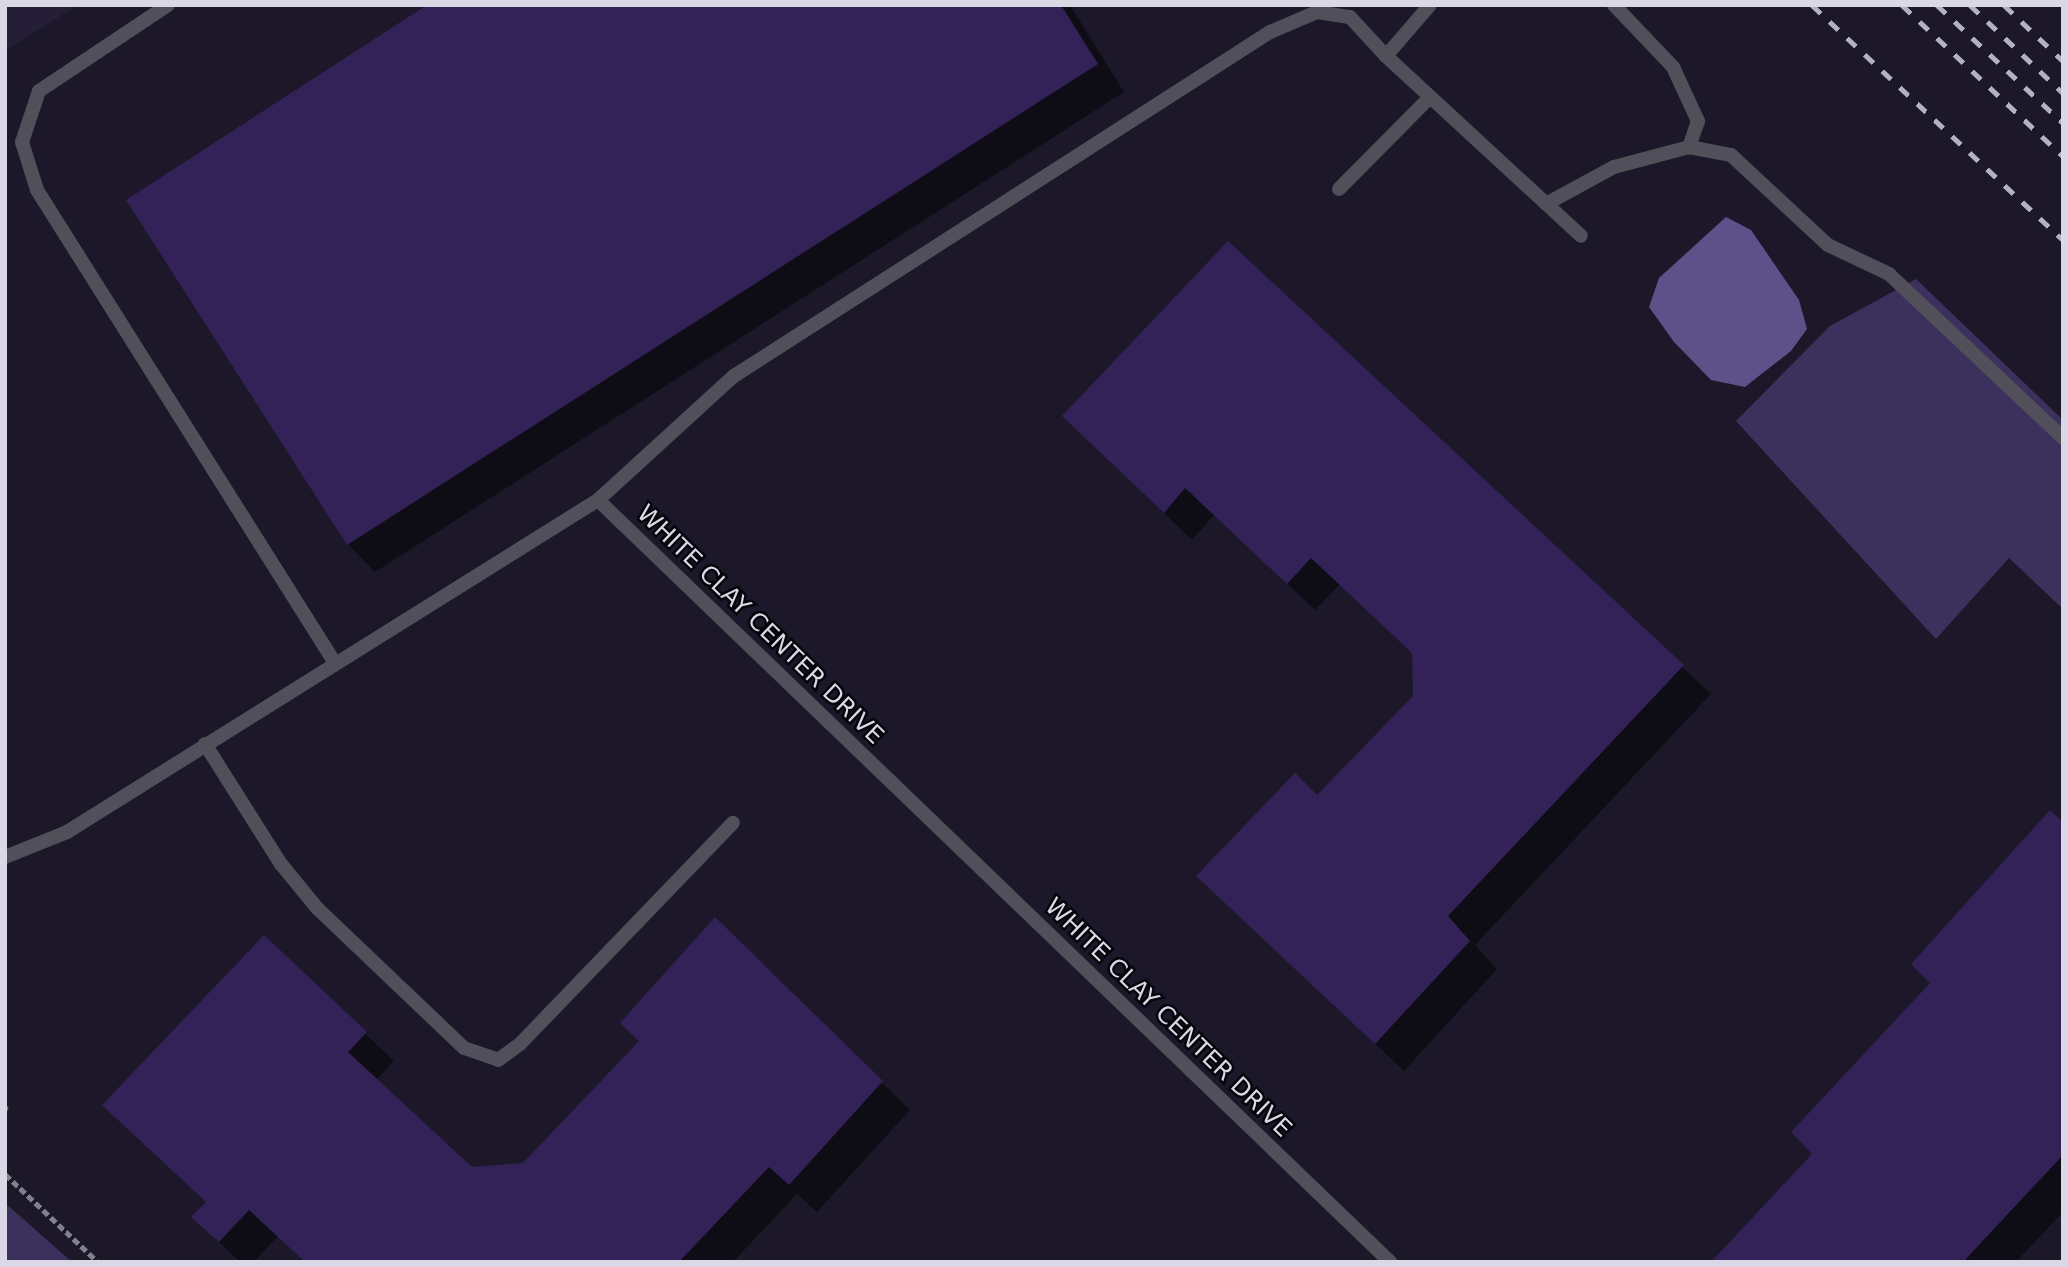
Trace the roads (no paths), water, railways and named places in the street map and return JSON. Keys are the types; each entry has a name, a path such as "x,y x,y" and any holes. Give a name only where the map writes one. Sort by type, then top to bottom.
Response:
{"lane":[{"path":"168,5 39,91 22,142 37,190 335,663"},
{"path":"1386,56 1430,5"},
{"path":"1614,5 1673,67 1698,121 1689,147"},
{"path":"5,857 66,832 598,500 734,376 1270,32 1317,12 1350,17 1386,56 1581,236"},
{"path":"1339,188 1430,97"},
{"path":"1546,204 1615,167 1689,147 1731,155 1828,245 1889,274 2063,438"},
{"name":"WHITE CLAY CENTER DRIVE","path":"598,500 1390,1262"},
{"path":"205,744 281,864 317,908 464,1048 498,1060 520,1044 733,823"}],"railway":[{"path":"1812,5 2063,240"},
{"path":"1902,5 2063,156"},
{"path":"1937,5 2063,123"},
{"path":"1970,5 2063,93"},
{"path":"2004,5 2063,61"}]}
